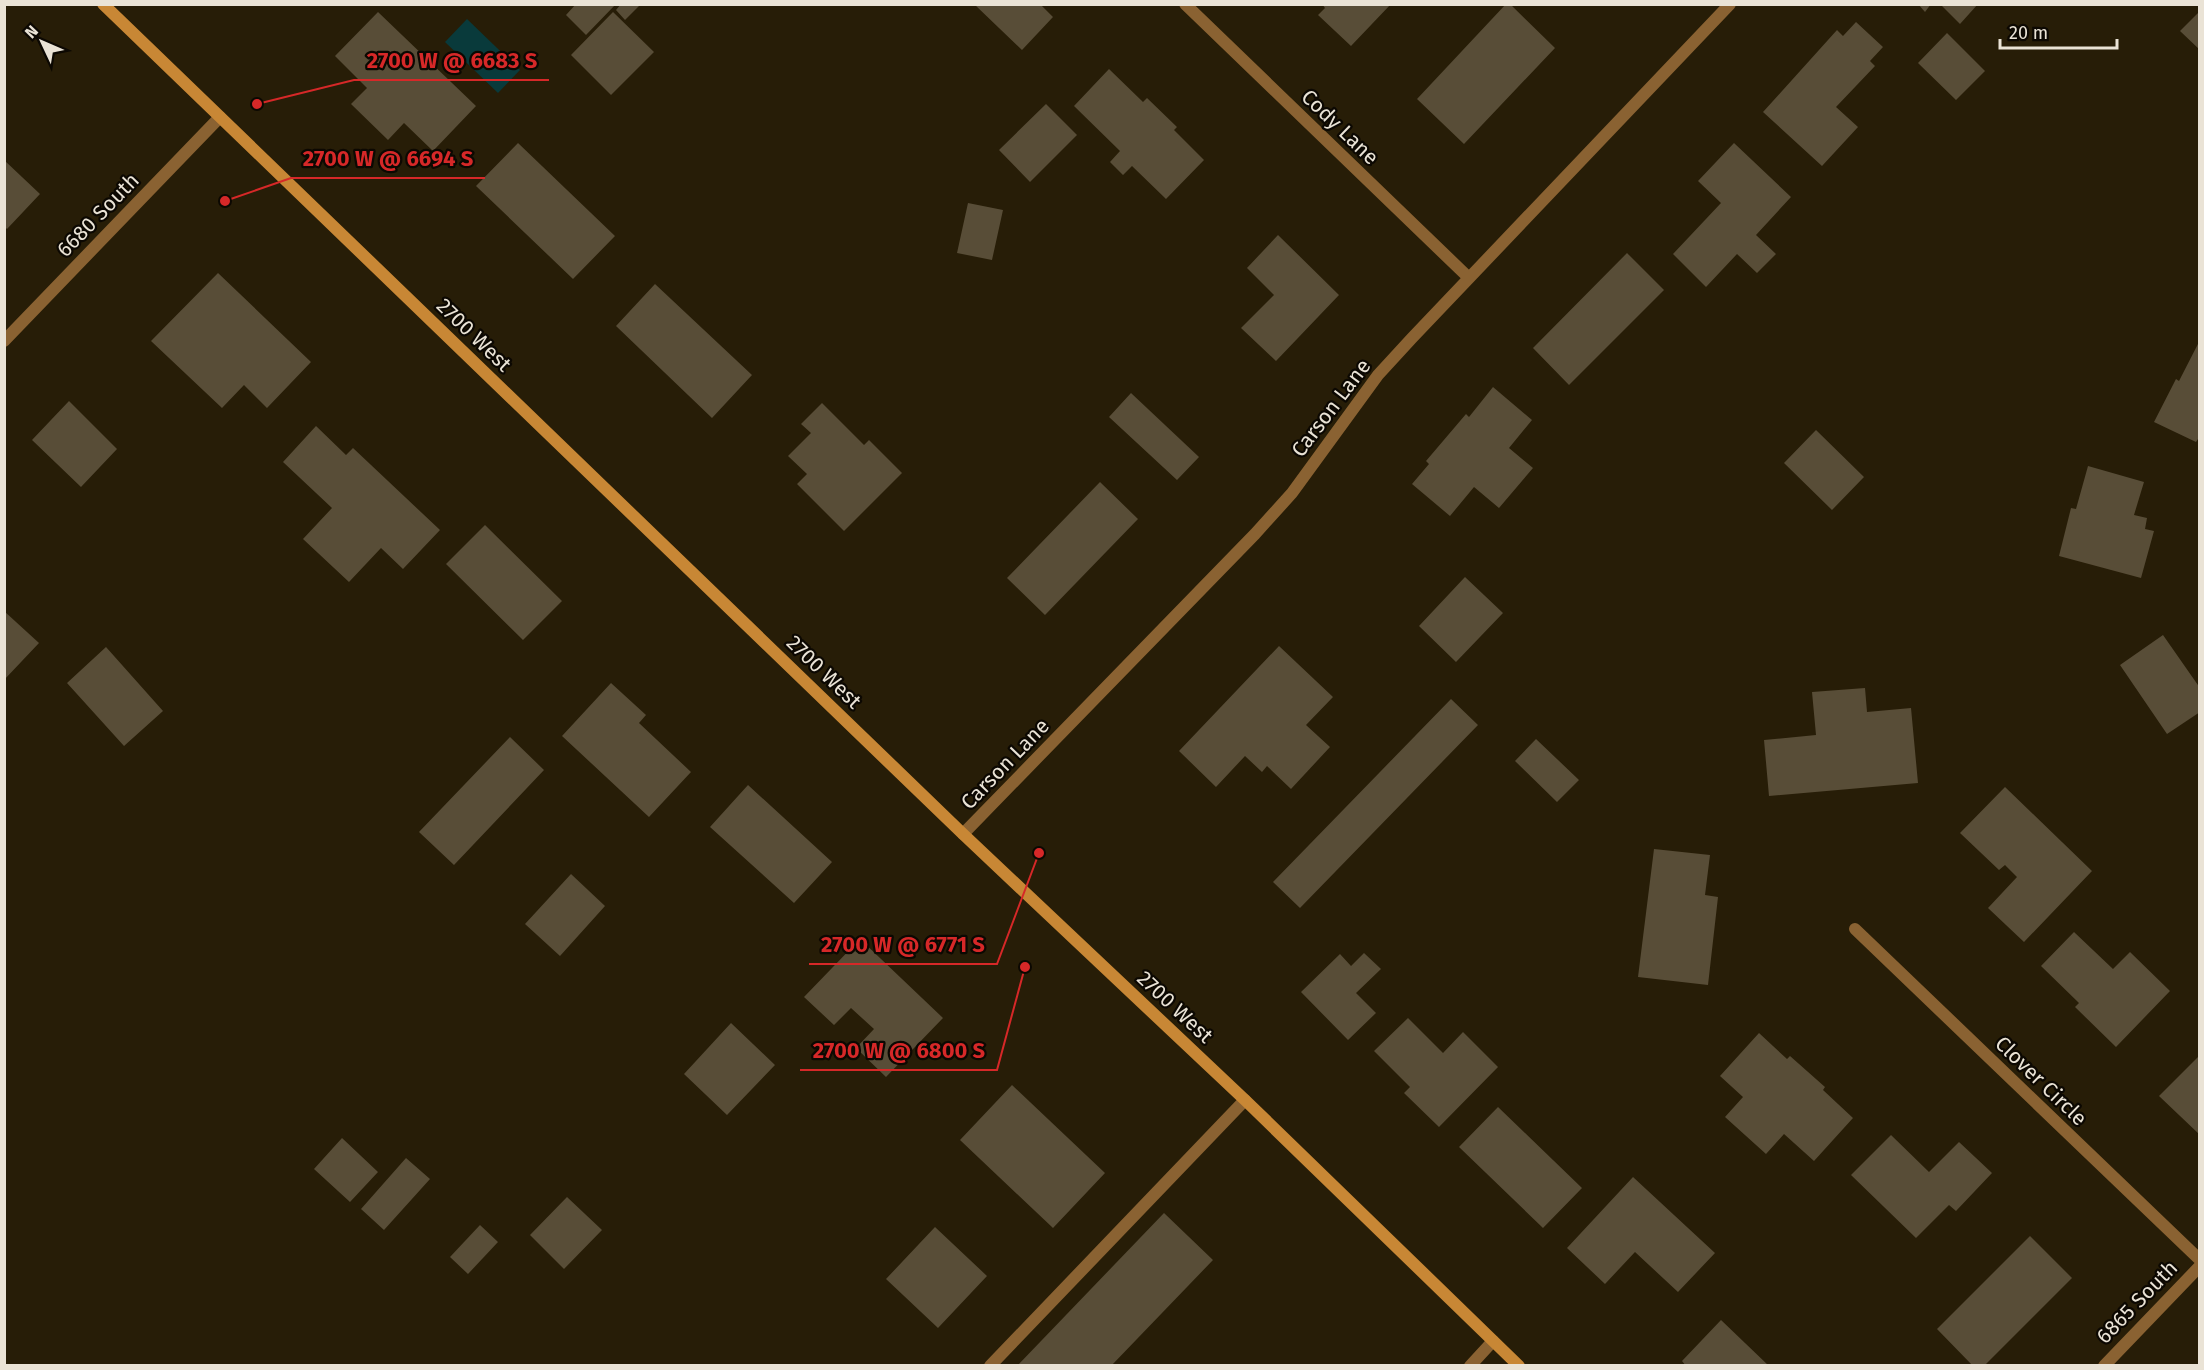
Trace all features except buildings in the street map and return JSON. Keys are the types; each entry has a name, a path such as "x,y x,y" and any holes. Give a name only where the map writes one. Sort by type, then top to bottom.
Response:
{"main road":[{"name":"2700 West","path":"104,4 963,834 1245,1100 1519,1365"}],"street":[{"name":"Cody Lane","path":"1185,4 1468,277"},
{"name":"Carson Lane","path":"963,834 1255,534 1292,493 1378,375 1468,277 1730,4"},
{"name":"6680 South","path":"4,341 220,117"},
{"name":"Clover Circle","path":"1855,929 2199,1260"},
{"path":"990,1365 1245,1100"},
{"name":"6865 South","path":"2103,1365 2199,1266"},
{"path":"1470,1365 1493,1341"}],"water":[{"path":"467,19 520,70 498,93 445,42"}],"place":[{"name":"2700 W @ 6683 S","path":"257,104"},
{"name":"2700 W @ 6694 S","path":"225,201"},
{"name":"2700 W @ 6771 S","path":"1039,853"},
{"name":"2700 W @ 6800 S","path":"1025,967"}]}
